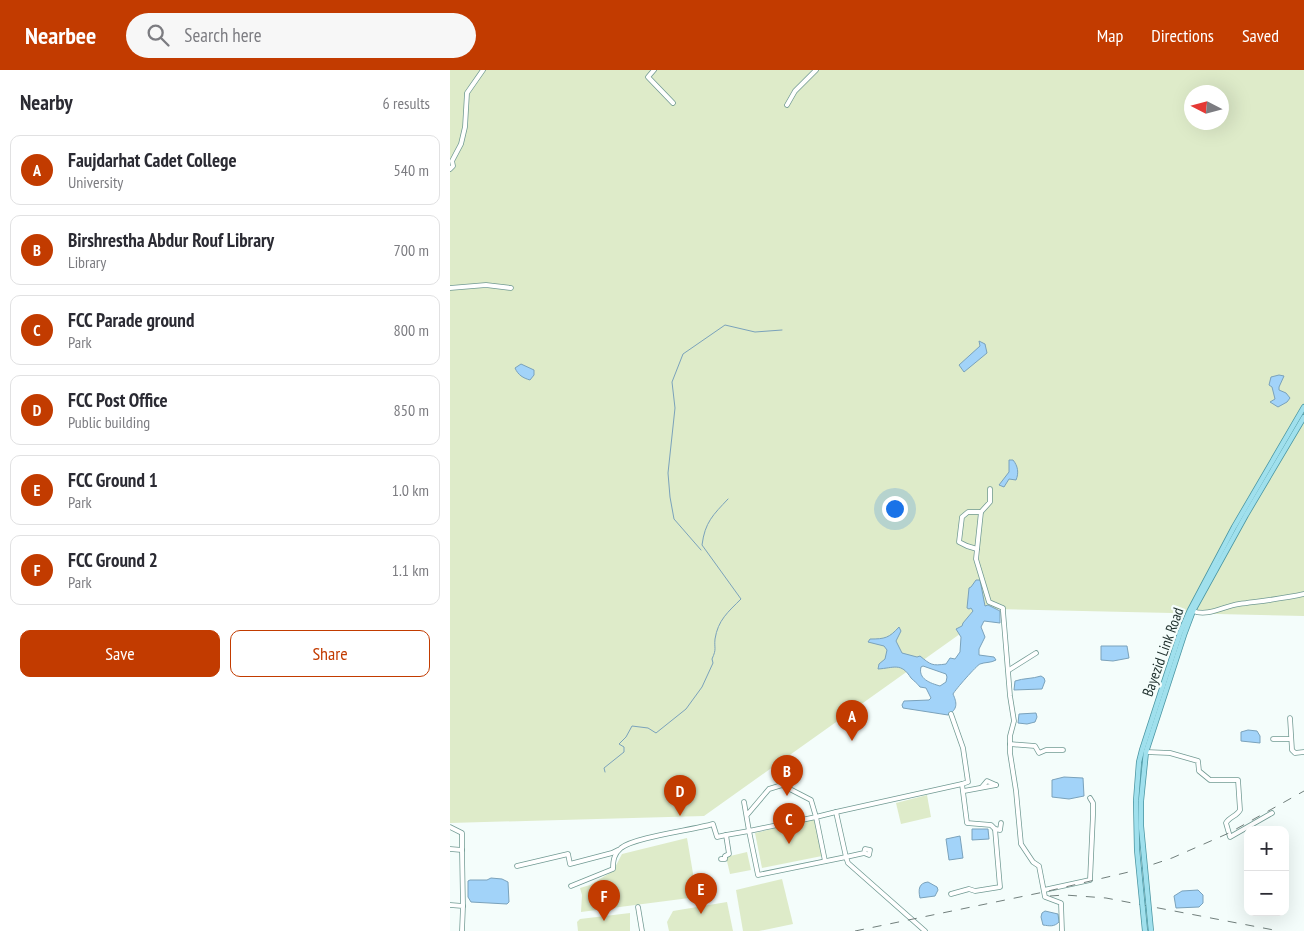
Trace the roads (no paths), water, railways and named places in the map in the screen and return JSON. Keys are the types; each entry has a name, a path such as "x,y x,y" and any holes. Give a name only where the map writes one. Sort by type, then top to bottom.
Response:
{"main road":[{"name":"Bayezid Link Road","path":"1145,931 1138,850 1139,762 1142,750 1180,633 1190,610 1239,518 1304,408"},
{"name":"Bayezid Link Road","path":"1151,931 1138,801 1146,752 1193,611 1240,525 1304,417"}],"street":[{"path":"450,169 453,166 452,161 461,144 465,127 467,93 483,70"},
{"path":"654,70 648,77 673,103"},
{"path":"787,105 795,91 816,70"},
{"path":"450,288 486,286 510,288"},
{"path":"990,489 990,502 981,512 976,559 989,602 1002,608 1003,611 1014,721 1010,744 1021,844 1033,862 1039,866 1047,898 1061,903 1062,931"},
{"path":"978,549 959,542 959,535 962,516 968,512 981,512"},
{"path":"1193,611 1211,612 1236,604 1276,600 1304,594"},
{"path":"1009,670 1036,653"},
{"path":"517,866 568,854 570,864 612,853 633,842 714,824 717,837 816,817 968,782 963,748 951,714"},
{"path":"1290,718 1292,750 1295,753 1304,752"},
{"path":"1273,739 1291,739"},
{"path":"1010,744 1035,746 1039,753 1046,750 1064,750"},
{"path":"1146,752 1170,753 1198,761 1199,771 1210,780 1238,780 1240,810 1239,813 1230,817 1226,824 1230,837 1272,813"},
{"path":"962,784 967,823 991,825 999,830"},
{"path":"747,816 769,789 782,785 811,800 825,862"},
{"path":"964,791 982,787"},
{"path":"1044,890 1090,880 1093,815 1093,803 1090,798"},
{"path":"744,802 758,875 864,853"},
{"path":"836,812 848,864 925,931"},
{"path":"951,894 968,889 975,891 1000,887 999,830 1001,823"},
{"path":"450,828 462,833 462,931"},
{"path":"721,859 725,859 724,856 729,854 726,835"},
{"path":"572,886 613,869 613,859 621,848"},
{"path":"450,849 462,850"},
{"path":"450,905 463,906"},
{"path":"638,907 642,931"}],"water":[{"path":"979,341 985,344 987,353 964,372 959,365 980,346"},
{"path":"521,364 534,370 534,375 530,380 521,376 516,370 515,368"},
{"path":"1284,376 1279,390 1286,393 1290,398 1278,407 1270,402 1275,399 1272,387 1269,385 1271,377"},
{"path":"1009,460 1015,462 1018,475 1016,480 1009,479 1004,487 999,485 1009,472"},
{"path":"976,580 980,580 985,606 988,605 1000,611 1000,623 984,621 981,627 985,637 979,649 979,655 994,657 996,660 980,664 962,683 953,694 956,703 955,708 948,715 903,708 904,701 929,700 931,698 926,688 920,687 904,670 897,667 878,669 879,664 885,659 887,650 884,646 868,642 870,639 886,637 899,627 901,631 896,641 902,653 920,656 932,664 946,664 950,658 955,659 960,652 961,637 956,629 962,626 973,611 971,608 967,608 969,588","holes":["923,666 946,674 946,682 940,686 929,682 923,677 921,675 921,667"]},
{"path":"1101,646 1127,646 1129,658 1113,661 1101,660"},
{"path":"1041,676 1045,681 1042,689 1014,690 1015,681"},
{"path":"1036,713 1035,722 1027,724 1018,723 1019,714"},
{"path":"1248,730 1257,731 1260,736 1260,743 1241,741 1241,732"},
{"path":"1064,777 1083,778 1084,796 1069,799 1052,797 1052,780"},
{"path":"972,829 988,829 989,839 972,840"},
{"path":"960,836 963,858 949,860 946,839"},
{"path":"491,878 502,879 508,882 509,902 507,904 471,902 468,897 468,881"},
{"path":"928,882 937,887 938,890 935,896 920,898 920,887"},
{"path":"1198,890 1203,895 1203,903 1199,907 1176,908 1174,896 1182,891"},
{"path":"1045,911 1058,914 1059,922 1050,926 1043,925 1041,917"}],"waterway":[{"path":"701,550 674,519 670,497 668,473 675,408 672,382 683,354 725,325 755,332 782,330"},
{"path":"605,772 604,768 624,752 624,747 619,744 626,737 632,726 648,728 656,733 686,709 702,687 713,663 712,659 718,627 724,617 741,599 702,545 705,530 711,519 728,499"}],"railway":[{"path":"855,931 1044,892 1133,871 1172,858 1229,833 1304,791"},
{"path":"1050,896 1065,895 1106,898 1279,931"}],"place":[{"name":"Faujdarhat Cadet College","path":"852,741"},
{"name":"Birshrestha Abdur Rouf Library","path":"787,796"},
{"name":"FCC Post Office","path":"680,816"},
{"name":"FCC Parade ground","path":"789,844"},
{"name":"FCC Ground 1","path":"701,914"},
{"name":"FCC Ground 2","path":"604,921"}]}
